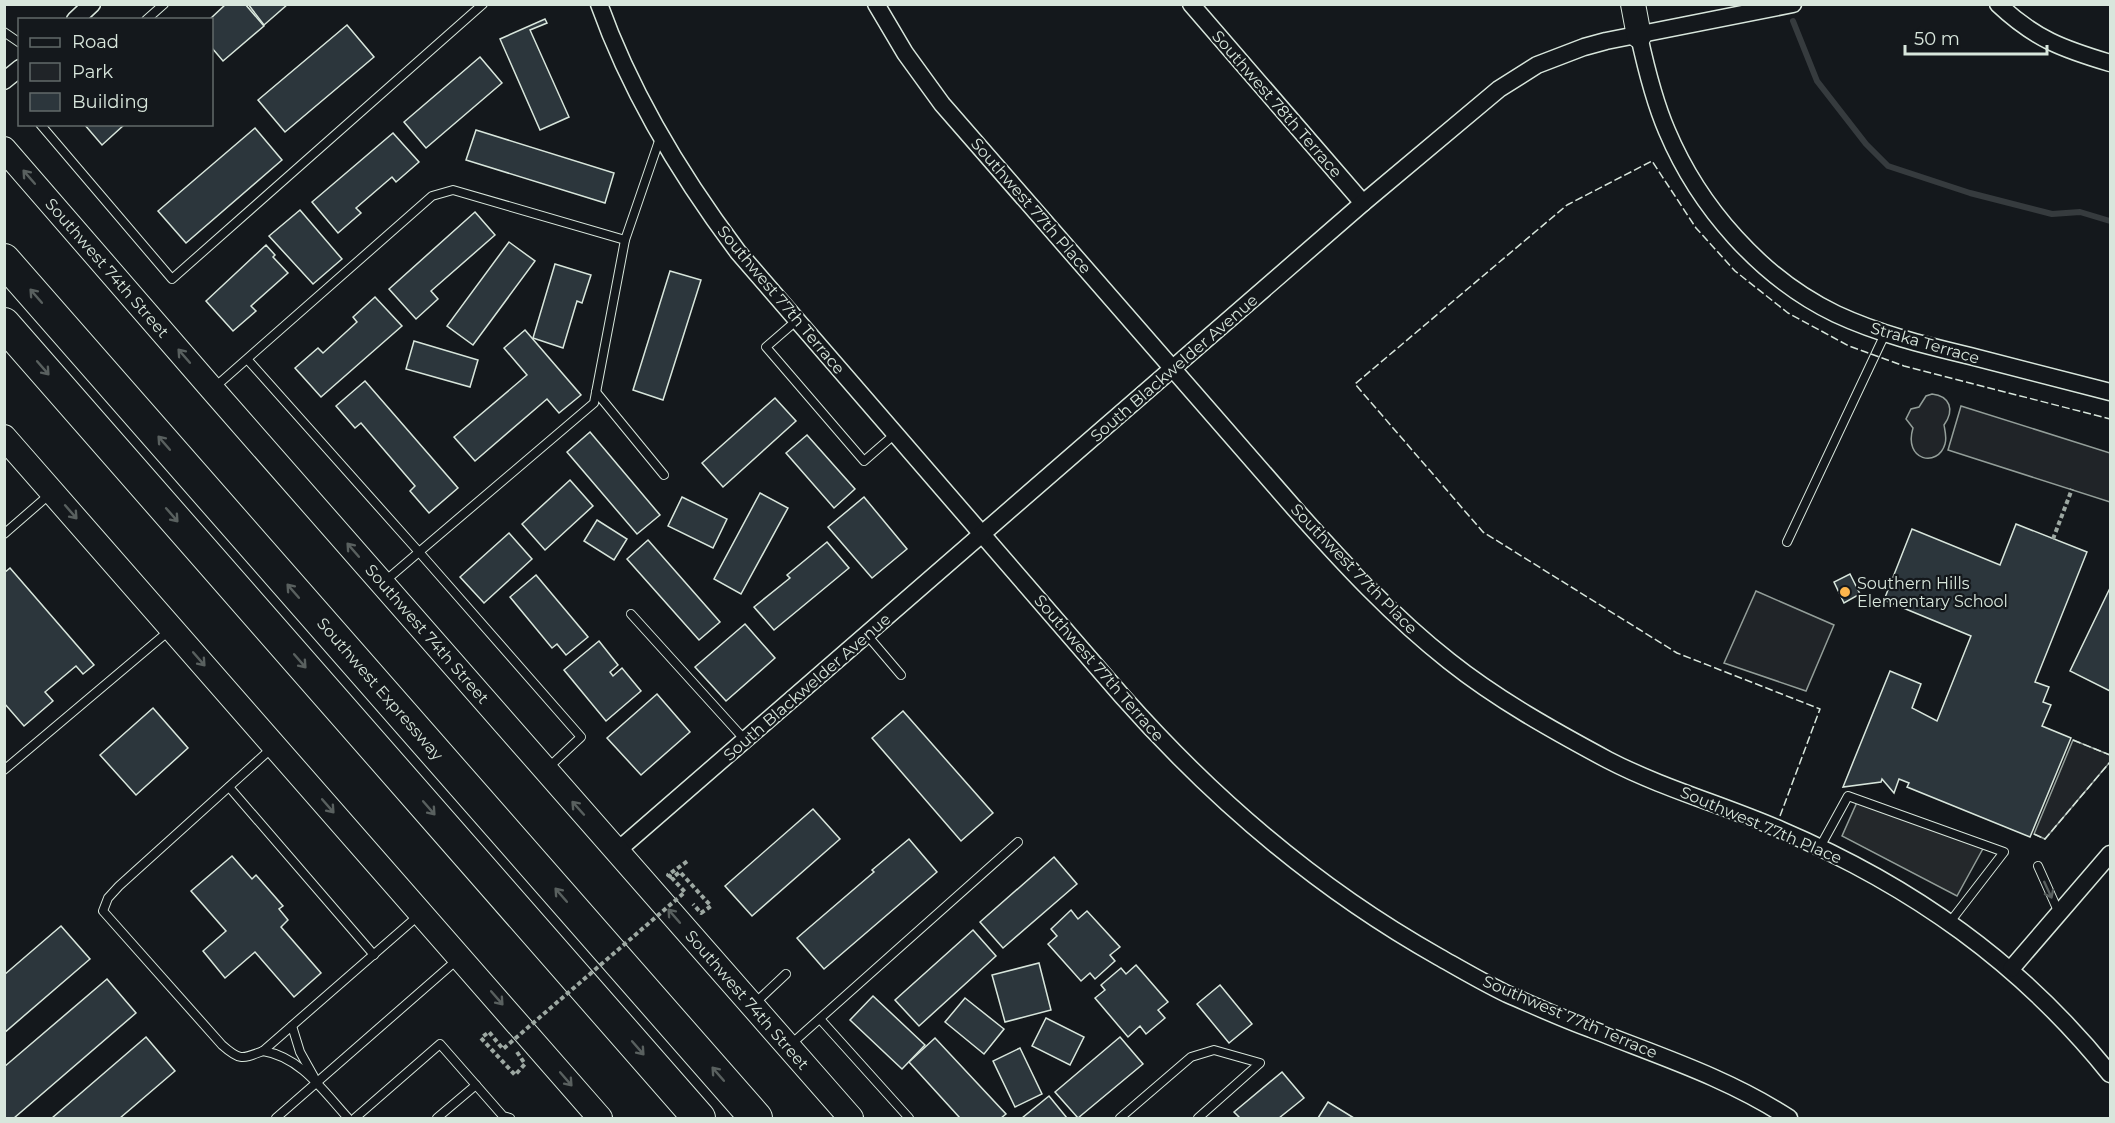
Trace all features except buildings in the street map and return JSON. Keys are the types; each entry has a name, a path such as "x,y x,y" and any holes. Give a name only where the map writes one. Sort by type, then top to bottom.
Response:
{"highway":[{"name":"Southwest Expressway","path":"4,260 756,1119"},
{"path":"4,324 699,1119"}],"main road":[{"name":"Straka Terrace","path":"1633,4 1639,36"},
{"name":"Southwest 74th Street","path":"4,149 851,1119"},
{"path":"4,437 461,957 600,1119"}],"street":[{"path":"77,18 92,4"},
{"name":"Southwest 77th Terrace","path":"599,4 630,77 661,138 693,191 716,223 763,283 1179,759 1268,839 1336,892 1410,941 1504,992 1589,1029 1720,1080 1770,1106 1789,1119"},
{"name":"Southwest 77th Place","path":"876,4 905,53 942,104 1343,562 1413,631 1451,662 1526,713 1610,761 1821,847 1919,901 2011,969 2075,1032 2110,1074"},
{"name":"Southwest 78th Terrace","path":"1191,4 1363,203"},
{"name":"South Blackwelder Avenue","path":"617,851 1363,203 1513,79 1537,65 1584,47 1793,4"},
{"path":"1998,4 2021,25 2048,42 2110,63"},
{"name":"Straka Terrace","path":"1639,36 1648,76 1667,131 1699,189 1743,245 1798,292 1835,313 1885,334 2110,392"},
{"path":"4,81 18,70"},
{"path":"2011,969 2110,854"}],"lane":[{"path":"148,18 164,4"},
{"path":"42,126 172,279 483,4"},
{"path":"4,32 18,42"},
{"path":"382,584 594,403 625,240 661,138"},
{"path":"212,389 432,196 453,190 625,240"},
{"path":"796,321 766,346 864,461 895,434"},
{"path":"1787,542 1885,334"},
{"path":"247,359 581,736 545,770"},
{"path":"596,392 664,475"},
{"path":"4,534 53,492"},
{"path":"631,614 745,740"},
{"path":"6,765 172,628"},
{"path":"867,635 901,675"},
{"path":"275,745 119,886 108,898 103,912 222,1045 236,1057 245,1058 263,1051 422,913"},
{"path":"229,787 374,955"},
{"path":"1821,847 1848,796 2004,852 1950,922"},
{"path":"789,1047 1018,842"},
{"path":"2038,866 2059,913"},
{"path":"276,1119 461,957"},
{"path":"753,1005 786,974"},
{"path":"820,1019 909,1119"},
{"path":"292,1026 300,1052 317,1083"},
{"path":"355,1119 440,1044 503,1116 510,1119"},
{"path":"1120,1119 1191,1057 1214,1050 1260,1063 1198,1119"},
{"path":"263,1051 285,1057 317,1083 348,1119"},
{"path":"437,1119 476,1084"}],"path":[{"path":"2053,539 2072,489"},
{"path":"517,1052 525,1064 515,1075 480,1038 489,1032 503,1049 685,892 672,878 680,872 711,906 701,913 693,904 668,874 689,860"}],"green space":[{"path":"1932,394 1947,401 1950,409 1944,425 1945,444 1941,452 1929,458 1917,454 1913,448 1911,439 1913,428 1906,419 1911,409 1919,407 1926,396"},
{"path":"1961,406 2110,453 2110,502 1948,450"},
{"path":"1756,591 1834,625 1806,691 1724,663"},
{"path":"2073,740 2110,755 2110,762 2045,839 2034,834"}],"shaded area":[{"path":"1858,800 1985,845 1957,896 1842,836"}],"waterway":[{"path":"1793,21 1817,81 1866,144 1888,166 1970,193 2052,214 2080,212 2110,221"}],"fence":[{"path":"1780,816 1820,709 1677,653 1483,532 1355,384 1567,205 1652,161 1696,228 1735,271 1788,313 1849,346 1904,366 2110,419"},
{"path":"2073,740 2110,755"},
{"path":"2034,834 2045,839 2110,762"}],"place":[{"name":"Southern Hills Elementary School","path":"1845,592"}]}
